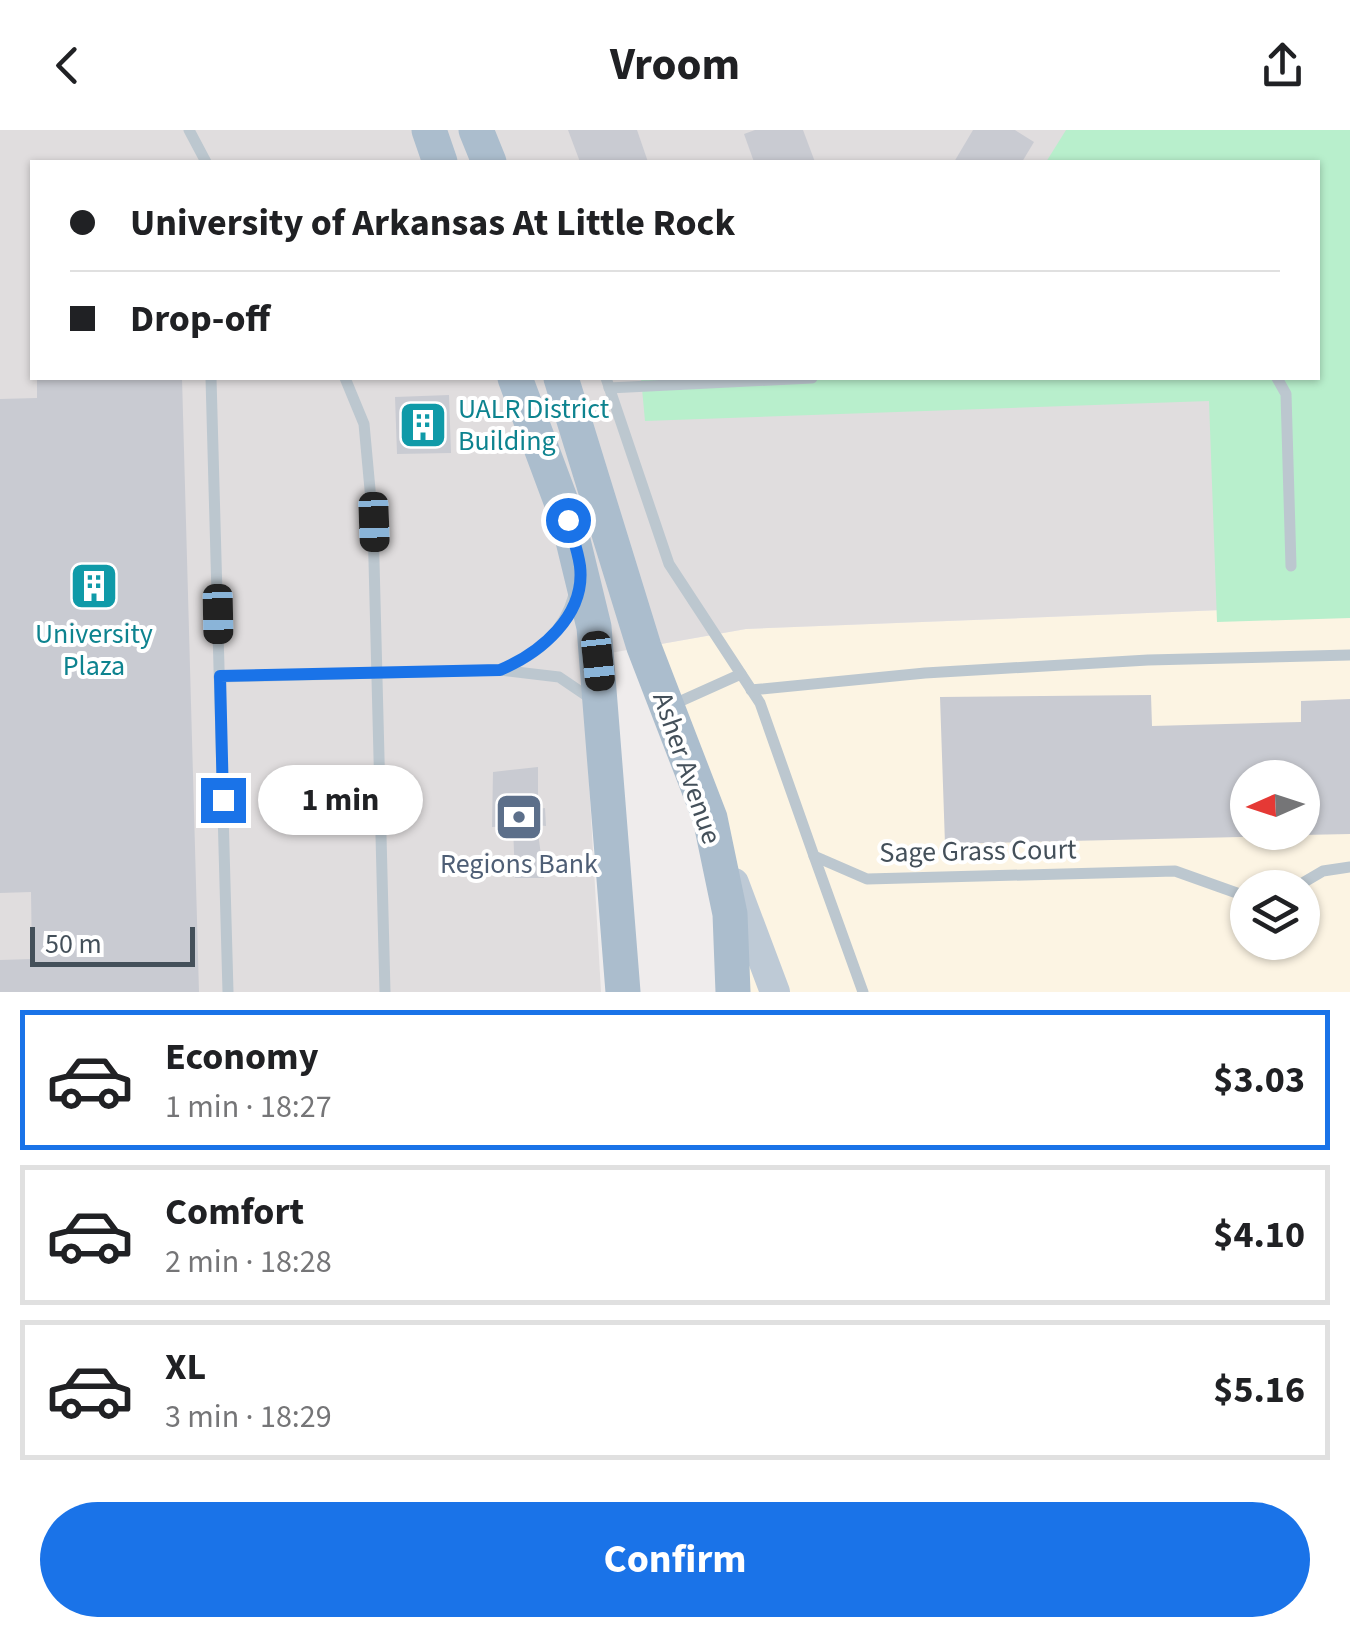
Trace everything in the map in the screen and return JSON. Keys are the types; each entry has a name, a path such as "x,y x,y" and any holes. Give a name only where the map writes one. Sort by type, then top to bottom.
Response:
{"main road":[{"path":"428,130 439,160"},
{"path":"476,130 488,160"},
{"path":"516,380 568,520 594,627 605,728 622,989"},
{"name":"Asher Avenue","path":"562,380 644,646 710,818 730,914 733,992"},
{"path":"710,818 775,992"}],"lane":[{"path":"189,130 205,160"},
{"path":"211,380 228,992"},
{"path":"346,380 364,424 374,522 385,992"},
{"path":"710,380 607,382 669,564 751,690 863,992"},
{"path":"1278,380 1286,394 1290,566"},
{"path":"500,670 534,654 560,628 570,612 581,569"},
{"path":"751,690 1110,662 1350,656"},
{"path":"220,676 500,670 549,675 575,685 594,701 605,728"},
{"path":"667,708 741,674"},
{"name":"Sage Grass Court","path":"814,856 867,879 1175,871 1230,891"},
{"path":"1320,873 1350,867"}],"shaded area":[{"path":"0,130 1350,130 1350,605 746,629 582,658 601,992 0,992"},
{"path":"1350,605 1350,992 731,992 732,956 644,647 746,629"}],"green space":[{"path":"1066,130 1350,130 1350,618 1217,622 1209,401 645,421 641,380 1320,380 1320,160 1047,160"}],"building":[{"path":"568,130 637,130 647,160 579,160"},
{"path":"755,130 803,130 814,160 753,160 744,134"},
{"path":"973,130 1015,130 1034,142 1023,160 955,160"},
{"name":"University Plaza","path":"37,380 182,380 199,992 0,992 0,960 32,959 31,892 0,893 0,399 37,398"},
{"name":"UALR District Building","path":"449,395 451,453 397,454 395,397"},
{"path":"1151,695 1152,726 1301,722 1301,701 1350,699 1350,834 1320,835 1320,760 1230,760 1230,837 945,844 940,697"},
{"name":"Regions Bank","path":"538,767 538,809 545,808 546,826 537,825 544,878 515,878 513,826 492,827 493,772"}],"place":[{"name":"UALR District Building","path":"423,425"},
{"name":"University Plaza","path":"94,586"},
{"name":"Regions Bank","path":"519,817"}],"route":[{"path":"223,800 220,676 500,670 524,660 547,642 570,612 581,569 568,520"}]}
